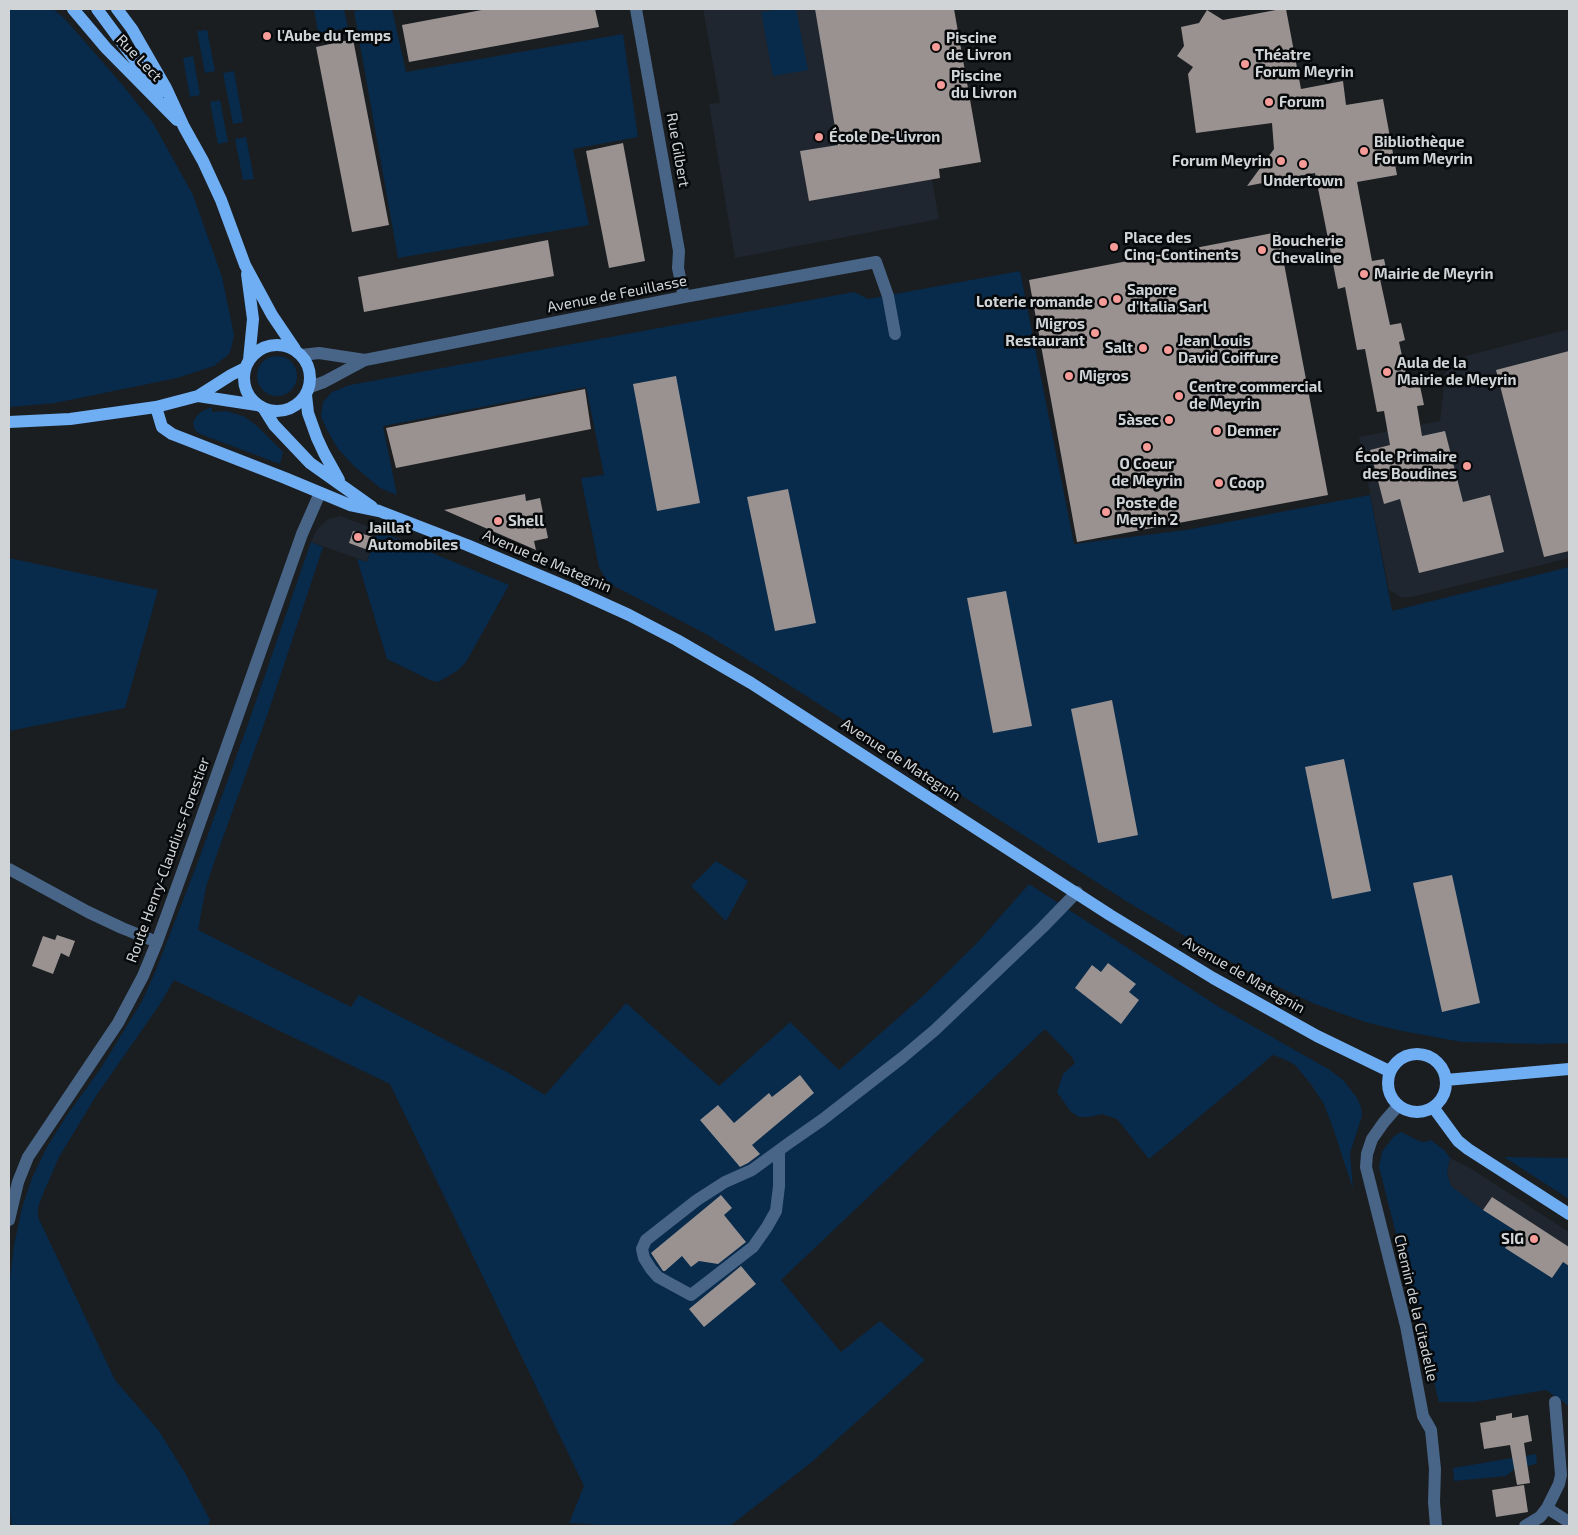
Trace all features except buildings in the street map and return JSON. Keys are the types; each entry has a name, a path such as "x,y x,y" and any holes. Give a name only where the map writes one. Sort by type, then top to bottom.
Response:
{"main road":[{"name":"Rue Lect","path":"73,9 106,48 184,127"},
{"name":"Rue Lect","path":"96,9 184,127"},
{"name":"Rue Lect","path":"117,9 132,28 166,88 221,200 245,265 272,315 298,352"},
{"name":"Rue Lect","path":"245,265 253,319 247,364"},
{"path":"9,422 70,419 156,407 198,396 247,364 255,353 270,345 279,344 298,352 307,362 310,370 308,391 302,400 291,409 278,412 261,407 198,396"},
{"path":"247,364 244,377 245,385 251,399 261,407"},
{"name":"Avenue de Mategnin","path":"308,391 308,413 317,438 341,484"},
{"name":"Avenue de Mategnin","path":"156,407 162,426 172,434 350,505 379,512 534,572 629,615 677,640 751,683 1110,915 1220,982 1318,1036 1389,1071"},
{"name":"Avenue de Mategnin","path":"261,407 274,425 310,463 379,512"},
{"path":"1412,1053 1430,1056 1439,1063 1446,1080 1442,1097 1433,1107 1426,1111 1412,1112 1398,1106 1392,1099 1388,1090 1387,1080 1389,1071 1396,1061 1412,1053"},
{"path":"1446,1080 1569,1069"},
{"path":"1433,1107 1458,1141 1468,1149 1569,1214"}],"street":[{"name":"Rue Gilbert","path":"636,9 679,252 678,268 684,297"},
{"name":"Avenue de Feuillasse","path":"308,391 364,360 684,297 876,262 888,296 895,334"},
{"name":"Avenue de Feuillasse","path":"298,352 319,353 364,360"},
{"name":"Route Henry-Claudius-Forestier","path":"9,1220 18,1182 28,1157 118,1023 143,976 157,942 302,534 320,493"},
{"path":"9,869 88,912 157,942"},
{"path":"779,1151 779,1186 776,1211 753,1247 691,1295 658,1276 644,1258 642,1249 646,1240 697,1200 725,1182 752,1170 779,1151 903,1057 935,1030 1077,892"},
{"name":"Chemin de la Citadelle","path":"1398,1106 1372,1139 1366,1154 1366,1167 1406,1326 1423,1416 1431,1430 1435,1469 1434,1502 1436,1526"},
{"path":"1525,1526 1540,1517 1548,1508 1559,1484 1561,1475 1555,1402"},
{"path":"1548,1508 1569,1522"}],"shaded area":[{"path":"9,9 53,9 64,18 153,123 193,195 222,277 234,335 228,355 214,366 177,378 55,403 9,407"},
{"path":"314,9 344,9 348,28 318,33"},
{"path":"392,9 406,72 623,34 638,137 573,149 589,225 398,258 354,11"},
{"name":"École De-Livron","path":"703,9 901,9 939,219 735,258 709,104 720,103"},
{"path":"796,9 808,70 773,76 761,12"},
{"path":"207,30 215,71 205,73 197,31"},
{"path":"193,56 200,95 190,97 183,58"},
{"path":"234,71 243,122 233,124 223,73"},
{"path":"220,100 228,142 218,144 210,102"},
{"path":"246,137 254,179 243,180 235,139"},
{"path":"1020,271 1074,544 1186,530 1370,495 1392,611 1569,567 1569,1043 1462,1042 1402,1031 1365,1022 1315,1004 1264,980 1126,901 786,683 706,634 616,587 606,580 599,567 581,478 604,475 586,387 383,426 397,495 380,488 354,466 338,449 321,416 323,402 332,392 350,385 854,292 868,299"},
{"name":"École Primaire des Boudines","path":"1569,329 1569,558 1412,597 1401,597 1389,590 1359,437 1440,421 1447,361"},
{"path":"277,356 291,362 297,376 291,390 277,396 263,390 257,376 263,362"},
{"path":"212,407 212,412 226,411 236,414 245,417 257,426 283,452 280,464 200,434 195,430 193,423 195,418 202,411"},
{"path":"341,516 377,530 367,562 311,542 317,530 328,519"},
{"path":"377,530 509,585 466,662 457,671 438,682 387,659 357,559 367,562"},
{"path":"311,542 323,547 268,713 206,887 198,930 351,1007 359,995 507,1072 545,1095 626,1003 719,1086 790,1022 839,1070 924,995 977,943 1029,884 1219,1007 1330,1070 1344,1081 1357,1098 1362,1116 1350,1153 1353,1189 1324,1104 1295,1065 1286,1060 1273,1055 1149,1159 1117,1119 1102,1114 1079,1117 1071,1112 1057,1092 1063,1074 1075,1063 1072,1057 1045,1029 781,1280 841,1352 880,1321 925,1360 813,1461 730,1526 617,1526 569,1523 584,1486 390,1084 174,980 160,1004 96,1096 59,1157 38,1207 38,1217 115,1380 159,1431 185,1473 210,1520 208,1526 12,1526 9,1506 9,1287 14,1245 22,1208 32,1178 47,1147 67,1115 101,1068 142,1001 156,970 247,727"},
{"path":"9,558 158,590 125,708 9,731"},
{"path":"716,861 748,881 726,921 691,886"},
{"path":"1401,1132 1419,1141 1431,1140 1445,1151 1450,1158 1447,1171 1452,1187 1516,1231 1506,1248 1552,1278 1563,1262 1569,1266 1569,1406 1546,1390 1474,1402 1439,1402 1379,1167 1382,1152 1393,1137"},
{"path":"1504,1157 1569,1158 1569,1199"},
{"path":"1450,1158 1470,1168 1569,1232 1569,1266 1563,1262 1552,1279 1505,1248 1483,1210 1452,1187 1447,1171"},
{"path":"1536,1454 1537,1463 1514,1469 1506,1476 1454,1481 1453,1468"}],"place":[{"name":"l'Aube du Temps","path":"267,36"},
{"name":"Piscine de Livron","path":"936,47"},
{"name":"Théatre Forum Meyrin","path":"1245,64"},
{"name":"Piscine du Livron","path":"941,85"},
{"name":"Forum","path":"1269,102"},
{"name":"École De-Livron","path":"819,137"},
{"name":"Bibliothèque Forum Meyrin","path":"1364,151"},
{"name":"Forum Meyrin","path":"1281,161"},
{"name":"Undertown","path":"1303,164"},
{"name":"Place des Cinq-Continents","path":"1114,247"},
{"name":"Boucherie Chevaline","path":"1262,250"},
{"name":"Mairie de Meyrin","path":"1364,274"},
{"name":"Sapore d'Italia Sarl","path":"1117,299"},
{"name":"Loterie romande","path":"1103,302"},
{"name":"Migros Restaurant","path":"1095,333"},
{"name":"Salt","path":"1143,348"},
{"name":"Jean Louis David Coiffure","path":"1168,350"},
{"name":"Aula de la Mairie de Meyrin","path":"1387,372"},
{"name":"Migros","path":"1069,376"},
{"name":"Centre commercial de Meyrin","path":"1179,396"},
{"name":"5àsec","path":"1169,420"},
{"name":"Denner","path":"1217,431"},
{"name":"O Coeur de Meyrin","path":"1147,447"},
{"name":"École Primaire des Boudines","path":"1467,466"},
{"name":"Coop","path":"1219,483"},
{"name":"Poste de Meyrin 2","path":"1106,512"},
{"name":"Shell","path":"498,521"},
{"name":"Jaillat Automobiles","path":"358,537"},
{"name":"SIG","path":"1534,1239"}]}
